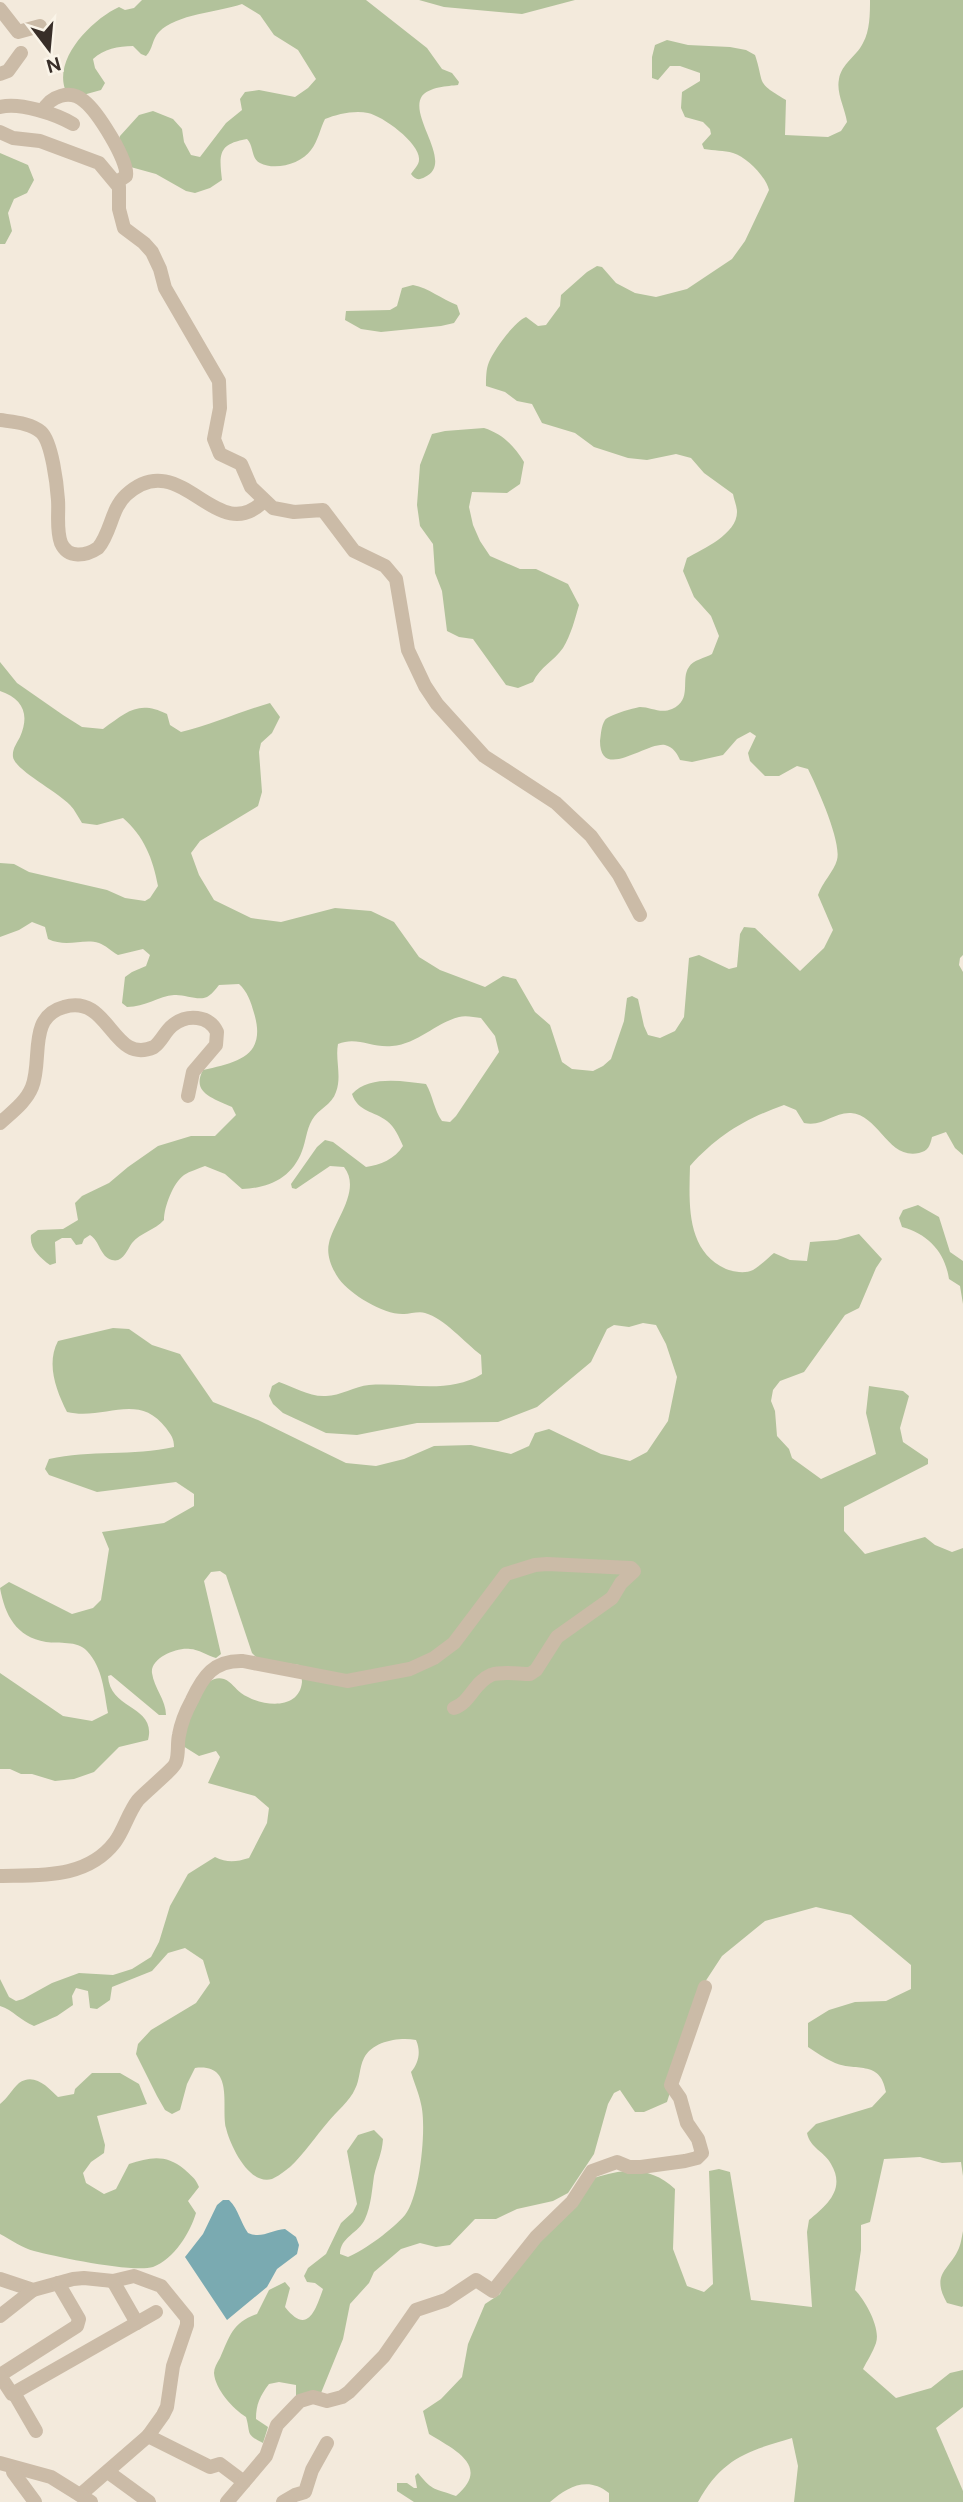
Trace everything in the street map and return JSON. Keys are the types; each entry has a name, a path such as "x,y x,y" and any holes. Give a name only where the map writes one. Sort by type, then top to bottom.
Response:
{"street":[{"path":"0,9 18,32 40,26"},
{"path":"0,74 8,71 21,53"},
{"path":"43,111 46,104 55,97 70,96 83,100 115,142 126,164 126,176 117,182"},
{"path":"0,107 7,105 43,111 73,124"},
{"path":"0,132 13,138 40,141 95,159 117,182 121,192 118,209 124,228 152,251 165,288 219,381 220,408 214,439 220,454 242,464 247,482 274,508 284,512 323,510 354,551 391,572 399,587 408,650 437,704 484,756 556,803 591,836 612,864 640,915"},
{"path":"0,420 33,427 46,439 58,497 62,544 67,551 75,555 83,555 98,548 125,496 157,479 174,483 221,511 244,512 254,509 264,501"},
{"path":"0,1123 17,1108 31,1089 38,1066 38,1033 42,1024 54,1011 68,1006 90,1008 103,1018 122,1043 136,1050 154,1047 160,1043 169,1028 184,1020 199,1018 209,1021 217,1032 216,1045 193,1072 188,1096"},
{"path":"0,1876 59,1874 96,1859 108,1849 115,1842 138,1800 174,1766 181,1725 197,1688 214,1667 243,1661 348,1681 410,1669 434,1658 454,1643 499,1581 513,1571 547,1564 631,1568 634,1571 621,1583 612,1598 557,1637 536,1670 530,1674 489,1676 465,1703 454,1708"},
{"path":"231,2501 266,2456 277,2425 300,2401 313,2397 327,2401 349,2392 384,2356 416,2309 446,2300 476,2280 492,2291 546,2226 572,2202 592,2171 617,2162 629,2167 641,2167 685,2161 697,2158 702,2153 698,2139 687,2123 680,2098 671,2085 705,1987"},
{"path":"0,2316 33,2290 84,2278 113,2281 134,2276 161,2286 187,2318 173,2366 167,2407 148,2436 108,2472 86,2499 51,2477 7,2465"},
{"path":"0,2279 33,2290"},
{"path":"113,2281 137,2323"},
{"path":"36,2431 0,2375 77,2326 79,2319 58,2283"},
{"path":"14,2393 156,2312"},
{"path":"50,2373 58,2387"},
{"path":"148,2436 210,2467 220,2464 244,2482"},
{"path":"284,2502 295,2495 303,2495 312,2470 327,2443"},
{"path":"7,2465 35,2502"},
{"path":"108,2472 155,2499"}],"green space":[{"path":"142,0 366,0 427,48 442,69 452,73 459,82 458,85 439,87 425,93 419,105 434,151 433,170 423,178 414,177 411,174 419,162 418,154 408,139 383,119 357,112 325,119 307,155 287,165 260,163 255,159 247,139 230,144 221,157 222,180 195,193 186,191 156,174 127,166 115,149 120,136 139,115 153,111 173,119 182,129 184,142 191,155 200,157 226,123 242,110 240,99 245,92 259,90 295,97 316,79 298,50 274,35 260,15 242,4 176,21 157,35 146,56 133,46 107,50 93,59 95,68 105,83 101,90 83,95 65,89 65,64 78,40 109,13 119,7 125,10 134,8"},
{"path":"419,0 575,0 522,14 444,7"},
{"path":"870,0 963,0 963,955 959,965 963,972 963,1155 955,1148 946,1132 932,1137 925,1151 908,1153 891,1144 861,1116 845,1113 817,1123 804,1123 796,1110 784,1105 733,1129 711,1145 690,1166 690,1211 703,1251 713,1261 729,1270 750,1271 774,1253 790,1260 807,1261 810,1242 837,1240 859,1234 882,1259 859,1308 845,1315 804,1372 780,1381 773,1390 771,1401 775,1411 777,1436 789,1449 792,1458 821,1479 876,1454 866,1413 869,1386 903,1391 909,1396 900,1428 903,1442 928,1459 928,1464 844,1507 844,1531 865,1554 925,1537 935,1545 952,1552 963,1548 963,2176 961,2162 942,2163 920,2157 884,2159 870,2222 861,2225 861,2250 855,2290 867,2307 877,2337 863,2369 896,2398 931,2388 950,2373 963,2370 963,2407 936,2428 963,2491 963,2502 794,2502 798,2466 792,2438 737,2458 717,2475 698,2502 609,2502 609,2493 586,2484 564,2491 550,2502 414,2502 397,2491 397,2483 407,2483 417,2488 415,2476 418,2473 431,2487 456,2496 466,2485 470,2467 458,2452 429,2434 423,2411 441,2399 462,2377 468,2344 485,2304 500,2294 509,2273 594,2178 616,2172 637,2171 656,2176 675,2189 673,2249 687,2286 704,2292 713,2284 709,2171 719,2169 730,2172 751,2300 812,2307 807,2232 809,2220 828,2202 836,2181 831,2164 811,2142 807,2133 816,2124 872,2107 886,2092 883,2081 872,2070 841,2065 808,2047 808,2023 829,2010 855,2002 886,2001 911,1989 911,1965 851,1915 816,1907 765,1921 722,1956 705,1982 667,2102 644,2112 635,2112 620,2090 614,2093 608,2104 594,2154 568,2193 553,2201 517,2209 496,2219 475,2219 450,2245 436,2247 420,2243 401,2249 374,2272 369,2283 350,2304 343,2339 321,2393 296,2397 296,2385 279,2382 269,2384 259,2400 256,2414 256,2419 268,2427 263,2443 253,2438 246,2417 230,2404 221,2392 215,2379 216,2365 233,2331 242,2322 257,2314 269,2290 285,2282 290,2288 285,2307 299,2319 305,2320 313,2312 323,2289 315,2283 307,2282 304,2276 308,2268 326,2254 341,2223 357,2204 347,2151 358,2135 374,2130 383,2139 367,2214 362,2224 343,2243 340,2254 348,2257 362,2249 386,2233 405,2215 415,2193 423,2144 423,2115 411,2072 419,2053 416,2040 409,2039 380,2044 368,2052 361,2066 357,2085 346,2102 290,2167 272,2179 264,2180 248,2170 232,2144 226,2128 224,2088 216,2072 208,2068 195,2068 187,2084 180,2110 172,2114 165,2110 136,2054 138,2044 151,2030 196,2003 210,1983 203,1960 185,1948 168,1953 152,1971 112,1987 110,2000 97,2009 90,2008 88,1991 76,1988 72,1996 73,2005 34,2026 0,2006 0,1979 9,1997 16,2001 79,1973 113,1975 132,1969 151,1957 159,1942 170,1906 188,1874 215,1857 232,1861 249,1858 267,1823 269,1808 255,1796 208,1783 220,1757 216,1751 199,1756 183,1746 188,1721 208,1682 214,1679 227,1680 239,1691 258,1701 277,1704 294,1698 302,1682 299,1665 258,1659 252,1653 226,1575 220,1571 211,1572 204,1581 221,1654 216,1658 196,1650 185,1649 165,1655 155,1663 152,1673 166,1715 159,1715 111,1675 108,1676 116,1696 146,1720 148,1740 119,1747 94,1772 74,1779 55,1781 10,1769 0,1769 0,1673 63,1716 92,1721 108,1713 100,1673 87,1651 73,1644 36,1639 20,1630 9,1616 0,1588 9,1582 72,1614 93,1608 101,1600 109,1549 102,1532 164,1523 194,1506 194,1494 176,1482 97,1492 49,1475 45,1469 49,1459 174,1447 173,1439 166,1428 144,1411 132,1409 81,1414 67,1412 54,1377 54,1350 58,1341 113,1328 129,1329 152,1345 180,1354 213,1402 258,1420 346,1463 376,1466 404,1459 434,1446 471,1445 511,1454 529,1446 535,1433 549,1429 601,1454 630,1461 647,1452 668,1421 677,1377 666,1344 656,1325 643,1323 629,1327 614,1325 607,1329 591,1362 537,1407 498,1422 417,1423 357,1435 326,1433 283,1413 273,1404 269,1396 272,1386 279,1382 308,1393 326,1396 369,1385 441,1386 469,1380 482,1374 481,1355 440,1320 423,1312 404,1314 378,1308 351,1291 339,1279 330,1262 328,1248 350,1185 344,1167 330,1166 296,1189 292,1188 291,1184 325,1140 333,1142 366,1167 387,1161 400,1151 403,1146 392,1126 362,1108 352,1094 367,1084 387,1081 426,1084 439,1117 442,1121 450,1122 499,1052 495,1036 481,1018 464,1016 450,1020 418,1038 392,1046 352,1041 338,1044 338,1086 334,1096 312,1120 298,1160 286,1175 278,1180 242,1189 225,1174 205,1166 180,1179 170,1196 164,1220 135,1240 119,1260 108,1258 90,1235 82,1244 76,1245 71,1238 62,1238 55,1242 56,1263 50,1265 39,1256 33,1248 31,1235 38,1230 63,1229 78,1220 75,1203 82,1196 109,1183 158,1146 191,1136 215,1136 236,1115 232,1107 206,1094 200,1084 200,1078 203,1070 228,1064 246,1055 253,1048 257,1027 250,1001 239,984 219,985 203,998 174,995 127,1007 122,1003 125,977 146,966 150,955 143,949 118,955 99,943 55,942 48,939 45,927 32,922 0,937 0,863 14,864 29,872 145,901 158,886 146,849 137,832 123,818 97,825 82,823 70,805 16,762 13,751 23,729 24,714 14,698 0,691 0,662 17,683 82,727 103,729 126,713 148,708 167,714 170,725 181,732 270,703 280,717 272,733 261,743 259,752 262,792 258,806 200,841 191,853 199,875 214,900 251,918 281,922 335,908 371,911 394,922 419,957 440,970 485,987 503,976 516,979 535,1012 550,1025 562,1062 572,1069 593,1071 611,1059 624,1021 627,998 632,996 638,999 648,1035 660,1038 675,1031 684,1017 689,958 699,955 729,969 737,967 740,934 744,927 755,928 800,971 824,948 833,930 818,895 837,860 838,852 828,814 808,769 797,766 779,776 765,776 750,761 748,753 756,736 750,732 737,739 723,755 692,762 680,760 670,747 665,745 625,757 607,758 602,753 600,741 604,722 611,716 640,707 663,711 678,705 684,695 685,677 689,667 712,654 719,636 711,616 694,597 683,571 687,558 718,540 736,520 733,494 704,473 691,458 676,454 647,460 628,458 594,447 575,433 542,423 532,404 517,401 505,392 486,386 486,374 495,351 516,324 526,317 538,326 546,325 560,306 561,295 597,266 602,267 616,283 635,293 656,297 687,289 732,259 745,241 769,190 767,185 755,168 738,155 704,149 702,144 711,134 710,129 703,122 685,117 681,108 682,92 700,81 700,73 680,66 670,66 658,80 652,78 655,45 667,40 688,45 746,50 755,55 765,86 786,100 785,135 828,137 841,131 847,122 838,84 843,69 865,38"},
{"path":"0,153 28,165 34,180 27,193 14,199 8,213 12,231 5,244 0,244"},
{"path":"413,285 457,305 460,314 454,323 381,332 361,329 345,320 346,311 390,310 397,306 402,288"},
{"path":"484,428 507,441 524,462 520,484 507,493 472,492 469,507 480,541 490,556 520,569 536,569 568,584 579,605 563,648 539,672 533,682 518,688 506,685 473,639 459,637 447,631 442,591 435,573 433,544 420,526 417,505 420,465 432,434"},
{"path":"918,1205 939,1217 950,1252 963,1261 963,1304 960,1286 949,1279 944,1260 934,1246 920,1234 902,1227 899,1218 903,1210"},
{"path":"92,2073 120,2073 139,2084 147,2104 97,2116 105,2145 104,2153 91,2162 83,2173 86,2183 104,2194 116,2189 129,2164 158,2158 177,2164 193,2177 199,2187 188,2201 196,2213 190,2229 174,2252 153,2267 129,2268 59,2257 30,2250 0,2234 0,2104 25,2080 40,2082 58,2097 74,2094 75,2089"},
{"path":"963,2231 962,2307 947,2303 940,2285 943,2272 959,2248"}],"water":[{"path":"223,2200 229,2200 248,2233 262,2235 285,2229 296,2237 299,2245 297,2254 277,2269 267,2287 227,2320 185,2257 203,2234 217,2205"}]}
